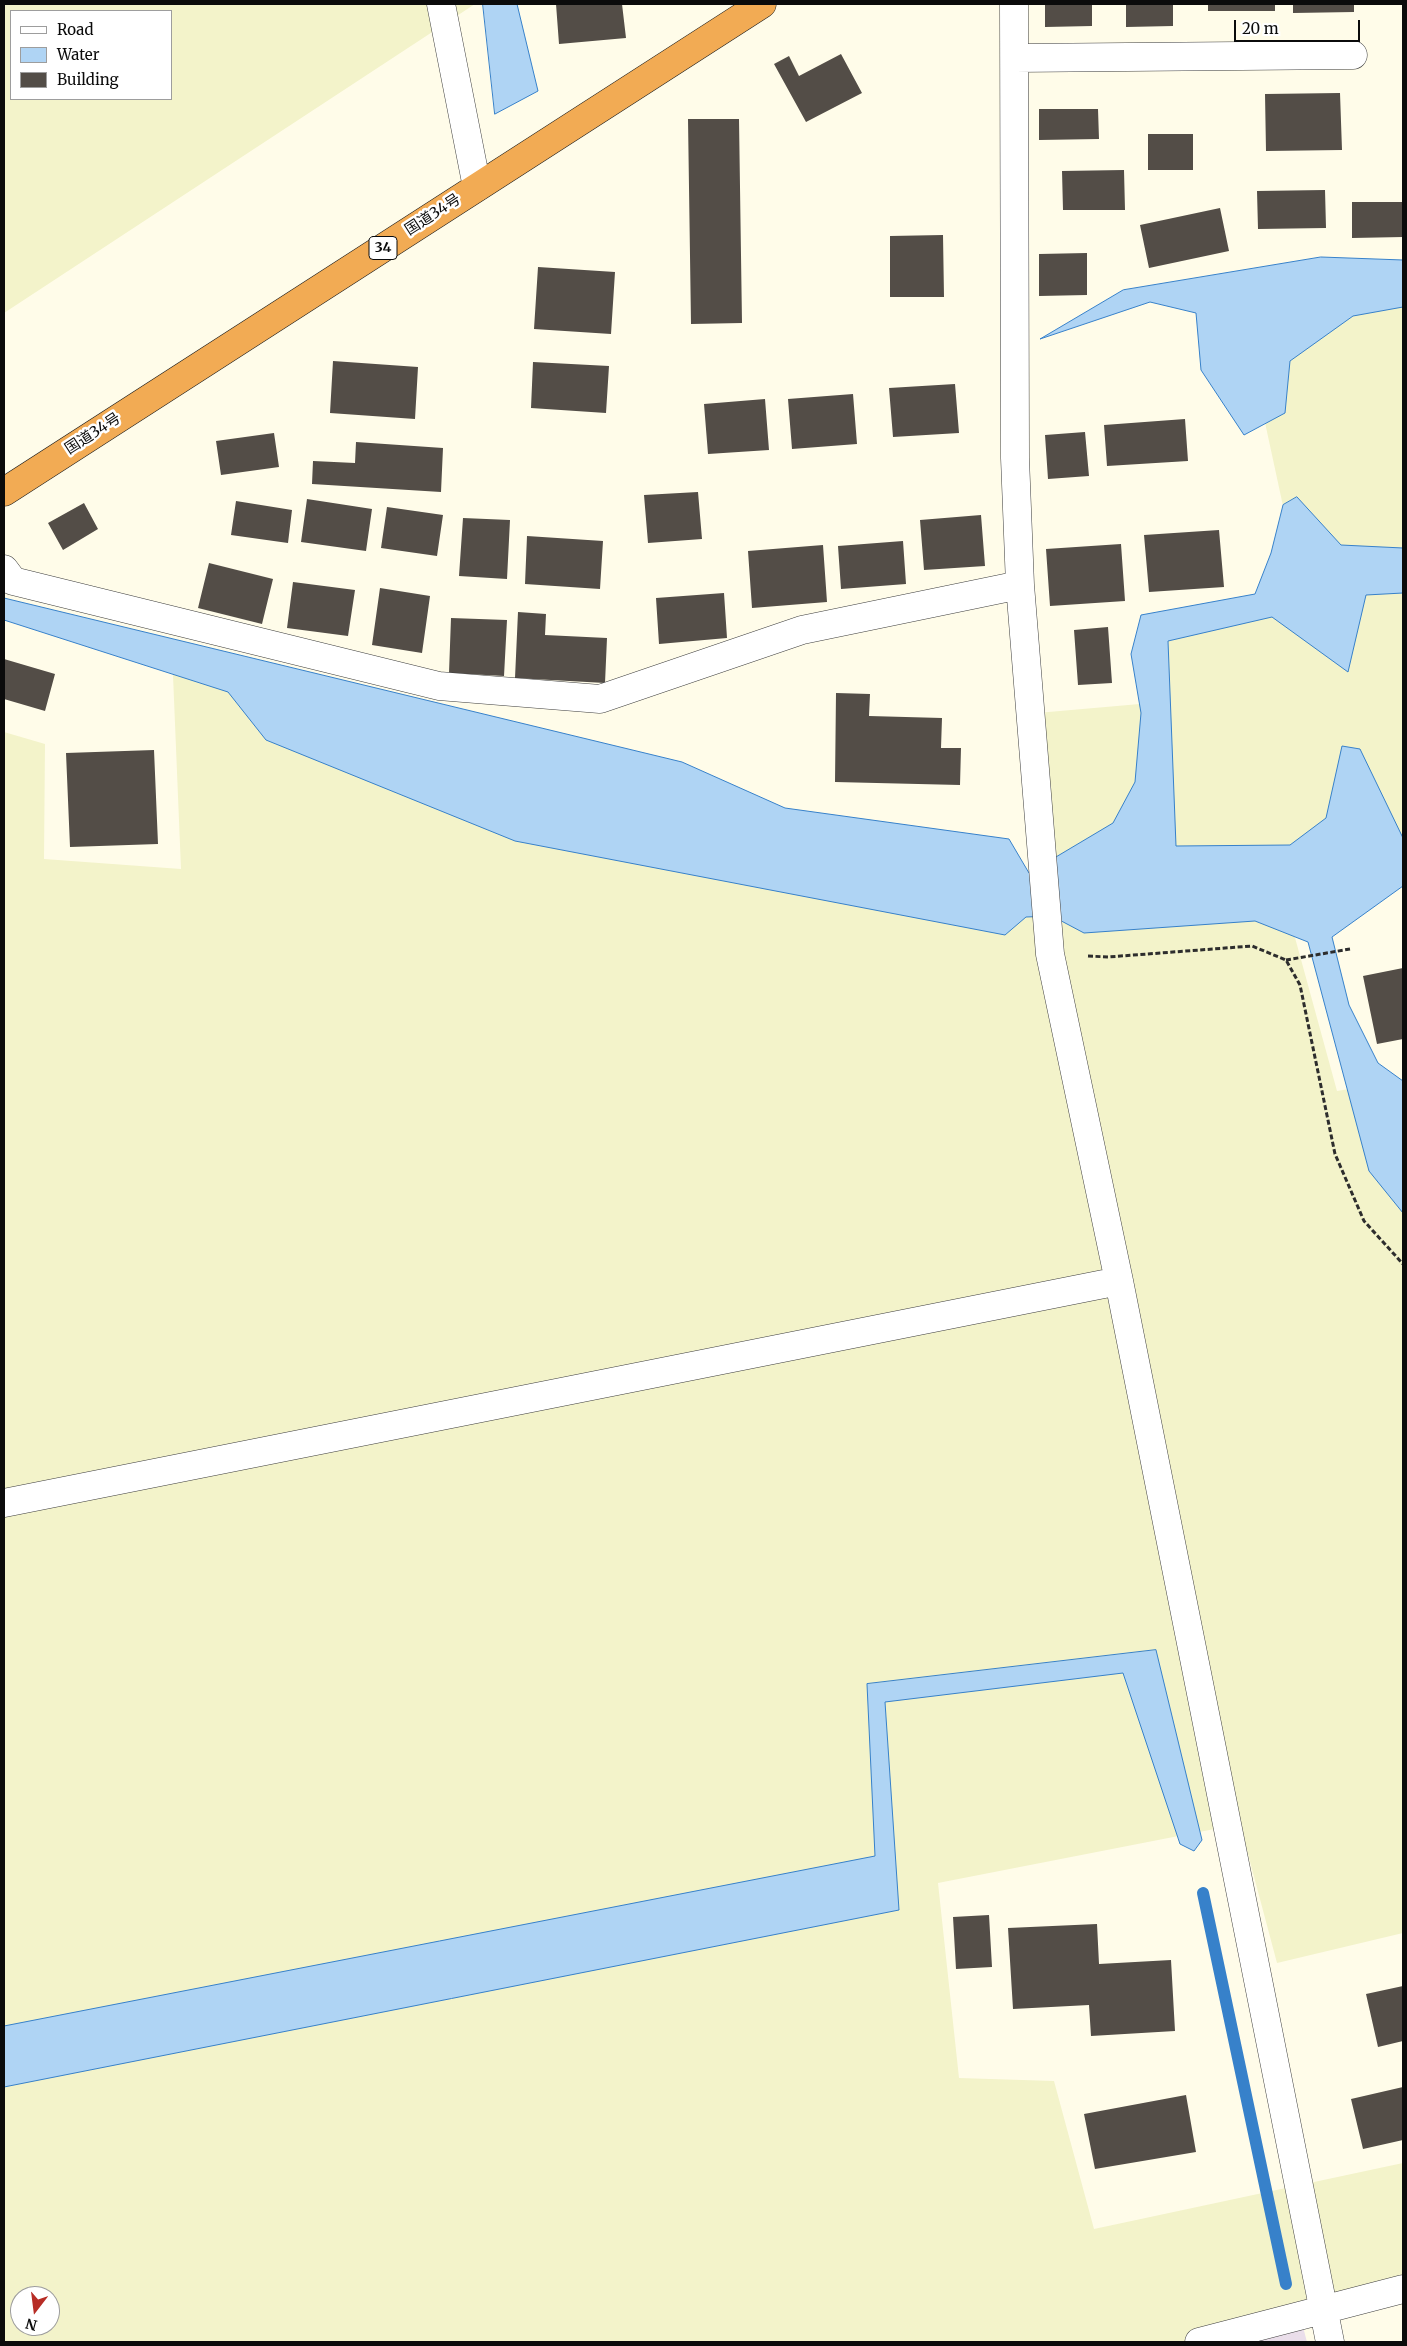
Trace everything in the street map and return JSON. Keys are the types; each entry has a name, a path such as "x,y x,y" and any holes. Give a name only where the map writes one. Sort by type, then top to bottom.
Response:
{"highway":[{"name":"国道34号","path":"4,492 762,4"}],"street":[{"path":"441,4 477,187"},
{"path":"1014,4 1015,449 1020,585 1050,954 1119,1281 1330,2342"},
{"path":"1015,58 1352,55"},
{"path":"4,569 14,581 439,686 600,699 802,630 1020,585"},
{"path":"4,1503 1119,1281"},
{"path":"1199,2342 1403,2289"}],"path":[{"path":"1050,954 1108,957 1252,946 1286,960 1350,949"},
{"path":"1286,960 1300,985 1335,1154 1364,1221 1403,1264"}],"shaded area":[{"path":"1303,2327 1307,2342 1246,2342"}],"green space":[{"path":"4,4 475,4 4,313"},
{"path":"1403,284 1403,844 1291,923 1337,1091 1403,1080 1403,1933 1277,1963 1240,1824 938,1883 959,2078 1054,2081 1094,2229 1403,2163 1403,2302 1246,2342 4,2342 4,732 45,744 44,859 181,869 172,651 1057,891 1037,713 1151,703 1144,638 1302,594 1239,302"}],"water":[{"path":"483,4 517,4 538,91 495,114"},
{"path":"1321,257 1403,260 1403,307 1353,316 1290,361 1285,413 1244,435 1201,370 1196,313 1150,302 1040,339 1123,290"},
{"path":"1297,497 1341,545 1403,548 1403,593 1366,595 1348,672 1272,617 1168,641 1176,846 1290,845 1326,818 1342,746 1360,749 1403,838 1403,886 1332,937 1349,1005 1378,1063 1403,1081 1403,1213 1369,1171 1308,942 1255,921 1084,933 1052,916 1026,917 1005,935 515,841 266,740 228,692 4,620 4,598 682,762 785,808 1009,839 1029,873 1113,823 1135,782 1141,713 1131,654 1141,615 1255,594 1271,553 1283,505"},
{"path":"1156,1650 1202,1840 1194,1851 1180,1844 1123,1673 885,1702 899,1910 4,2087 4,2026 875,1856 867,1684"}],"building":[{"path":"556,4 622,4 626,38 559,44"},
{"path":"1045,4 1092,4 1092,26 1045,27"},
{"path":"1126,4 1173,4 1173,26 1126,27"},
{"path":"1208,4 1275,4 1275,11 1208,11"},
{"path":"1293,4 1354,4 1354,12 1293,13"},
{"path":"841,54 862,93 806,122 774,64 789,56 799,76"},
{"path":"1340,93 1342,150 1266,151 1265,94"},
{"path":"1039,109 1098,109 1099,139 1039,140"},
{"path":"688,119 739,119 742,323 691,324"},
{"path":"1148,134 1193,134 1193,170 1148,170"},
{"path":"1124,170 1125,210 1063,210 1062,171"},
{"path":"1325,190 1326,228 1258,229 1257,191"},
{"path":"1352,202 1403,202 1403,237 1352,238"},
{"path":"1220,208 1229,251 1149,268 1140,225"},
{"path":"943,235 944,297 890,297 890,236"},
{"path":"1087,253 1087,295 1039,296 1039,254"},
{"path":"538,267 615,272 611,334 534,329"},
{"path":"333,361 418,367 415,419 330,413"},
{"path":"533,362 609,366 606,413 531,408"},
{"path":"955,384 959,433 893,437 889,388"},
{"path":"853,394 857,444 792,449 788,399"},
{"path":"765,399 769,450 708,454 704,404"},
{"path":"1185,419 1188,461 1107,466 1104,425"},
{"path":"1085,432 1089,476 1048,479 1045,435"},
{"path":"274,433 279,467 221,475 216,441"},
{"path":"356,442 443,448 441,492 312,484 313,461 355,463"},
{"path":"698,492 702,539 648,543 644,495"},
{"path":"307,499 372,509 366,551 301,542"},
{"path":"236,501 292,510 288,543 231,535"},
{"path":"84,503 98,529 63,550 48,523"},
{"path":"387,507 443,515 437,556 381,548"},
{"path":"981,515 985,566 924,570 920,520"},
{"path":"463,518 510,520 507,579 459,576"},
{"path":"1219,530 1224,587 1149,592 1144,535"},
{"path":"527,536 603,541 600,589 525,584"},
{"path":"903,541 906,584 841,589 838,546"},
{"path":"1121,544 1125,601 1050,606 1046,549"},
{"path":"823,545 827,602 752,608 748,551"},
{"path":"209,563 273,579 262,624 198,608"},
{"path":"293,582 355,590 348,636 287,628"},
{"path":"380,588 430,596 422,653 372,645"},
{"path":"724,593 727,638 659,644 656,598"},
{"path":"518,612 546,614 545,635 607,638 605,683 515,678"},
{"path":"451,618 507,620 504,676 449,673"},
{"path":"1108,627 1112,683 1078,685 1074,630"},
{"path":"4,659 55,674 45,711 4,699"},
{"path":"836,693 870,694 869,716 942,718 941,748 961,748 960,785 835,782"},
{"path":"154,750 158,844 70,847 66,753"},
{"path":"1403,968 1403,1039 1377,1044 1363,976"},
{"path":"989,1915 992,1967 956,1969 953,1917"},
{"path":"1097,1924 1099,1964 1171,1960 1175,2031 1091,2036 1089,2005 1013,2009 1008,1928"},
{"path":"1403,1986 1403,2041 1378,2047 1366,1994"},
{"path":"1403,2087 1403,2140 1363,2149 1351,2099"},
{"path":"1186,2095 1196,2152 1095,2169 1084,2114"}],"waterway":[{"path":"1203,1893 1286,2284"}]}
